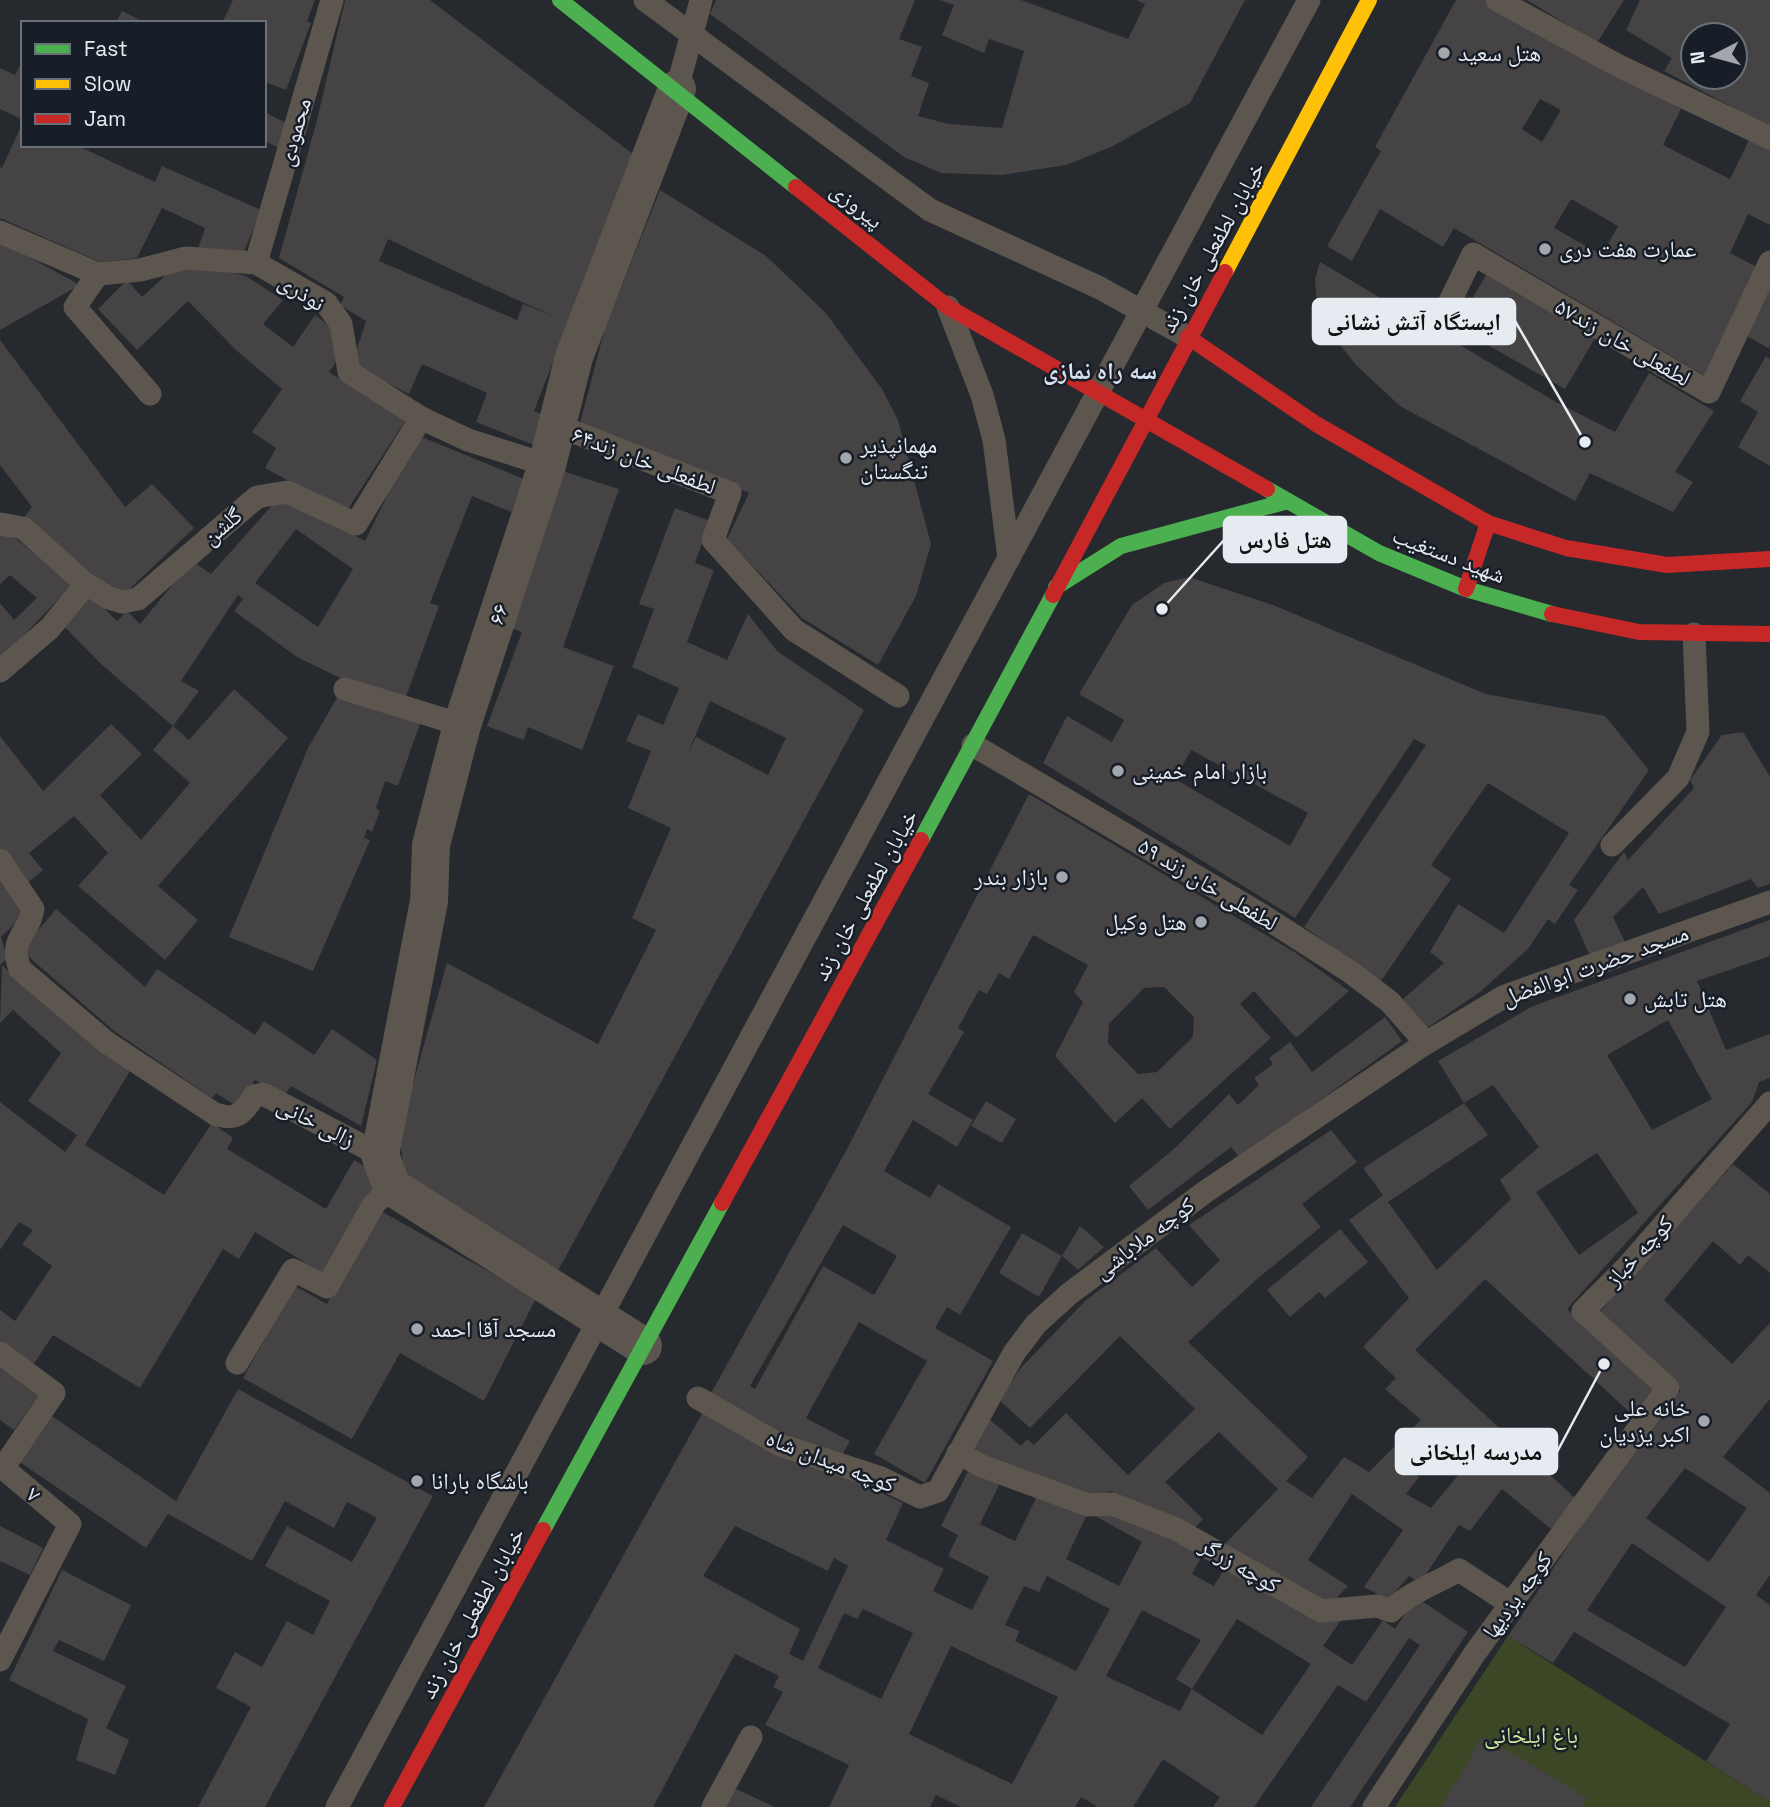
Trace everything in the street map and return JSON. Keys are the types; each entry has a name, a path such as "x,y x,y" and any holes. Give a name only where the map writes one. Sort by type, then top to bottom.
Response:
{"street":[{"name":"پیروزی","path":"560,0 677,89 948,307 1144,418"},
{"name":"خیابان لطفعلی خان زند","path":"392,1807 973,745 1144,418 1254,220 1369,0"},
{"name":"۶۶","path":"386,1171 429,901 430,845 462,725 559,426 574,357 677,89"},
{"name":"شهید دستغیب","path":"1188,337 1316,424 1488,523 1566,548 1667,565 1770,559"},
{"name":"شهید دستغیب","path":"1144,418 1379,553 1466,589 1553,614 1639,632 1770,634"},
{"path":"1055,587 1121,546 1288,501"},
{"path":"1466,589 1488,523"},
{"name":"زالی خانی","path":"386,1171 599,1319 643,1346"}],"lane":[{"name":"محمودی","path":"256,263 332,0"},
{"path":"645,0 930,210 1100,288 1188,337"},
{"path":"677,89 701,0"},
{"path":"337,1807 1309,0"},
{"path":"1497,0 1621,67 1770,138"},
{"name":"نوذری","path":"0,232 98,274 140,270 186,258 256,263 326,303 341,324 349,372 421,418 468,440 547,465"},
{"name":"لطفعلی خان زند۵۷","path":"1442,318 1473,254 1709,392 1770,262"},
{"path":"98,274 75,307 150,394"},
{"path":"948,307 982,395 994,440 1009,558"},
{"name":"گلشن","path":"0,524 23,528 86,584 122,602 138,599 257,497 287,492 356,524 421,418"},
{"name":"لطفعلی خان زند۶۴","path":"559,426 730,493 713,540 794,630 898,696"},
{"path":"0,671 50,628 86,584"},
{"path":"1612,845 1678,778 1698,732 1694,634"},
{"path":"345,689 462,725"},
{"name":"لطفعلی خان زند ۵۹","path":"973,745 1260,914 1349,971 1390,1002 1426,1043"},
{"name":"زالی خانی","path":"0,860 33,909 31,922 19,936 17,945 15,955 20,969 106,1042 215,1114 229,1119 243,1114 254,1096 262,1094 386,1171"},
{"name":"مسجد حضرت ابوالفضل","path":"1426,1043 1505,996 1770,902"},
{"name":"کوچه ملاباشی","path":"929,1496 939,1491 1014,1353 1036,1324 1069,1294 1205,1192 1426,1043"},
{"name":"کوچه خباز","path":"1668,1388 1583,1311 1626,1268 1770,1103"},
{"path":"237,1363 293,1270 327,1287 374,1204 386,1171"},
{"name":"۷","path":"0,1353 54,1393 3,1468 69,1524 0,1660"},
{"name":"کوچه یزدیها","path":"1374,1807 1511,1604 1668,1388"},
{"name":"کوچه میدان شاه","path":"698,1398 780,1445 881,1478 920,1497 929,1496"},
{"name":"کوچه زرگر","path":"958,1452 982,1466 1088,1505 1112,1504 1176,1529 1321,1611 1377,1606 1391,1611 1408,1594 1420,1591 1459,1570 1511,1604"},
{"path":"713,1807 751,1737"}],"green space":[{"name":"باغ ایلخانی","path":"1508,1636 1770,1802 1770,1807 1395,1807"}],"building":[{"path":"233,0 315,0 307,21 311,23 286,90 268,83 266,86 266,21 223,21"},
{"path":"345,0 430,0 634,155 534,411 546,416 534,445 476,422 487,393 422,364 409,394 359,368 355,355 366,321 340,305 344,297 279,258 317,120","holes":["388,239 554,316 523,304 517,320 379,261"]},
{"path":"716,0 915,0 899,39 922,47 911,76 929,83 918,116 949,124 1002,128 1024,51 989,39 984,53 942,35 954,5 939,0 1021,0 1128,39 1145,4 1136,0 1245,0 1190,103 1111,147 1066,165 1002,175 941,173 904,157 710,14"},
{"path":"1456,0 1487,0 1681,109 1663,145 1730,179 1751,136 1770,145 1770,225 1748,214 1730,253 1759,268 1707,377 1454,228 1443,247 1380,209 1352,261 1327,246 1381,151 1375,147","holes":["1540,99 1561,110 1542,142 1522,129","1571,199 1618,226 1602,255 1554,228"]},
{"path":"1527,0 1624,0 1597,43"},
{"path":"1640,0 1770,0 1770,127 1702,91 1749,91 1749,21 1679,21 1679,79 1664,71 1672,58 1626,30"},
{"path":"122,11 142,21 117,21"},
{"path":"21,63 21,119 0,109 0,68 15,75"},
{"path":"266,113 290,125 282,150 266,141"},
{"path":"21,126 21,147 80,147 155,182 162,166 261,210 242,257 198,249 205,228 162,208 137,258 100,262 0,218 0,167 2,168"},
{"path":"660,190 766,256 825,312 882,389 898,420 931,544 916,596 878,665 802,618 727,539 749,493 580,423 605,328"},
{"path":"0,241 80,285 0,330"},
{"path":"1320,262 1556,402 1615,432 1649,373 1714,411 1675,472 1693,482 1673,512 1590,473 1575,501 1400,406 1356,365 1332,335 1317,305 1315,279"},
{"path":"212,268 246,276 283,300 263,324 293,347 315,315 335,330 335,364 329,372 405,421 346,512 265,468 276,448 252,432 282,389 236,350 188,301 137,350 98,309 127,280 142,297 165,276 162,272"},
{"path":"1486,275 1595,338 1565,389 1456,327"},
{"path":"1770,278 1770,349 1743,334"},
{"path":"0,340 125,507 152,484 194,528 120,598 25,516 32,507 0,465"},
{"path":"1766,356 1770,359 1770,466 1738,447 1758,412 1740,401"},
{"path":"417,435 524,479 511,512 472,496 430,603 439,606 404,702 336,676 297,657 234,611 243,599 238,595 181,681 199,691 173,726 101,664 62,624 91,595 117,621 127,611 140,624 192,561 211,574 274,503 298,504 365,541","holes":["296,529 353,569 318,627 255,583"]},
{"path":"559,470 619,489 563,647 614,666 582,750 528,727 524,740 487,726 522,632 506,626"},
{"path":"675,508 710,521 695,563 714,570 687,642 727,660 748,614 777,651 864,710 554,1278 406,1186 399,1133 447,963 598,1044 656,930 632,918 671,828 628,808 651,751 626,741 638,714 663,725 679,688 632,667 654,609 639,604","holes":["710,701 786,738 768,775 696,737 687,755"]},
{"path":"0,534 16,539 73,584 0,660 0,603 14,620 37,598 10,575 0,584"},
{"path":"1189,577 1273,605 1486,694 1605,716 1649,770 1569,885 1578,890 1555,924 1548,919 1528,949 1480,992 1427,1028 1402,1000 1444,963 1430,952 1458,904 1504,933 1569,833 1488,783 1431,865 1451,879 1381,981 1304,927 1426,745 1414,739 1295,918 1043,763 1067,716 1112,742 1124,720 1079,694 1132,605 1164,583","holes":["1191,750 1308,813 1290,846 1175,779"]},
{"path":"234,689 288,738 158,886 198,920 165,960 78,886 108,853 74,816 29,853 43,870 26,884 0,848 0,736 43,791 111,724 142,754 100,795 141,840 190,783 153,750 173,726 189,740"},
{"path":"339,694 421,721 398,786 385,781 376,808 380,811 372,832 367,829 364,838 370,840 313,971 229,937 308,748"},
{"path":"1743,732 1770,777 1770,884 1758,888 1751,879 1659,914 1643,887 1613,917 1625,942 1590,956 1574,920 1624,852 1628,860 1694,788 1690,780 1722,735"},
{"path":"1029,794 1296,953 1349,991 1296,1038 1254,991 1240,1004 1271,1038 1170,1129 1142,1098 1115,1123 1055,1056 1083,1002 1074,992 1088,965 1033,935 1009,979 999,973 987,994 979,990 958,1028 964,1032 928,1094 973,1120 957,1147 913,1120 884,1171 930,1198 938,1184 1011,1227 960,1315 947,1307 935,1328 993,1361 925,1483 874,1454 927,1361 859,1322 806,1418 850,1441 839,1460 793,1442 710,1395 847,1149","holes":["1164,987 1194,1017 1193,1037 1157,1072 1138,1074 1108,1043 1109,1024 1144,988","843,1225 897,1256 874,1295 823,1266 755,1389 750,1386"]},
{"path":"0,873 28,911 1,937 7,958 0,965"},
{"path":"56,909 145,987 157,969 255,1035 264,1021 314,1055 332,1029 377,1060 361,1126 291,1086 283,1097 255,1080 238,1107 216,1093 212,1098 114,1031 21,950"},
{"path":"1770,920 1770,956 1697,981 1726,1050 1770,1034 1770,1078 1759,1082 1752,1102 1567,1309 1658,1389 1636,1418 1485,1279 1415,1350 1575,1498 1551,1529 1502,1489 1470,1531 1459,1525 1420,1583 1409,1576 1388,1600 1364,1587 1403,1530 1352,1494 1308,1560 1348,1586 1329,1606 1222,1547 1278,1489 1219,1432 1165,1482 1203,1519 1193,1530 1111,1491 1087,1497 982,1454 969,1445 988,1418 1021,1446 1027,1439 1034,1445 1066,1413 1128,1475 1195,1409 1120,1336 1030,1428 999,1400 1020,1369 1085,1301 1156,1248 1192,1287 1220,1260 1189,1225 1331,1130 1357,1162 1302,1204 1321,1227 1257,1279 1188,1342 1308,1457 1286,1481 1312,1498 1344,1457 1369,1472 1421,1420 1385,1389 1396,1378 1363,1347 1409,1298 1349,1220 1383,1195 1363,1168 1464,1103 1438,1061 1533,1006","holes":["1668,1020 1712,1099 1652,1130 1607,1055","1493,1085 1539,1147 1500,1180 1511,1199 1437,1270 1388,1202 1488,1135 1464,1103","1597,1153 1638,1213 1579,1255 1536,1192","1446,1441 1470,1461 1431,1508 1406,1494 1419,1477 1412,1473"]},
{"path":"2,965 96,1047 130,1071 85,1145 164,1195 212,1123 233,1138 227,1149 326,1209 354,1160 382,1177 324,1274 255,1232 239,1259 223,1249 140,1388 53,1335 31,1368 0,1345 0,1310 15,1321 52,1266 22,1244 33,1230 19,1222 0,1250 0,1102 65,1152 77,1135 28,1101 61,1053 13,1010 0,1023"},
{"path":"1385,1017 1402,1041 1240,1158 1231,1147 1148,1210 1129,1186 1175,1148 1229,1094 1238,1105 1259,1085 1254,1078 1273,1064 1269,1058 1290,1042 1312,1072"},
{"path":"986,1101 1016,1119 1002,1143 971,1126"},
{"path":"1733,1164 1770,1194 1770,1273 1748,1255 1740,1265 1713,1241 1664,1300 1732,1364 1770,1323 1770,1399 1723,1457 1770,1493 1770,1575 1756,1595 1770,1605 1770,1802 1706,1761 1730,1724 1574,1632 1553,1663 1508,1636 1606,1489 1681,1390 1598,1314","holes":["1685,1468 1747,1508 1709,1562 1646,1518","1632,1543 1726,1607 1685,1667 1587,1610"]},
{"name":"مسجد آقا احمد","path":"379,1210 536,1298 484,1401 400,1353 352,1439 243,1378 295,1286 327,1304"},
{"path":"1080,1226 1104,1247 1078,1270 1062,1256"},
{"path":"1340,1229 1368,1262 1325,1298 1319,1292 1290,1317 1267,1290"},
{"path":"1022,1233 1062,1256 1039,1297 999,1273"},
{"path":"0,1364 40,1393 14,1430 0,1420"},
{"path":"238,1389 433,1496 265,1807 198,1807 251,1707 216,1688 235,1652 262,1667 287,1621 313,1635 330,1601 265,1566 287,1526 352,1562 377,1518 347,1502 334,1528 285,1501 252,1561 168,1514 146,1548 18,1461 49,1414 176,1501"},
{"path":"704,1410 903,1503 886,1540 944,1569 933,1591 972,1610 989,1577 948,1556 958,1535 941,1526 971,1465 1002,1479 980,1524 1015,1541 1039,1492 1115,1509 1203,1554 1192,1574 1214,1586 1226,1566 1344,1616 1323,1646 1352,1665 1383,1620 1395,1629 1416,1597 1468,1632 1350,1807 1311,1807 1420,1645 1409,1638 1366,1702 1338,1685 1254,1807 1213,1807 1220,1797 1163,1759 1133,1807 1098,1807 1081,1797 1075,1807 961,1807 936,1795 930,1807 829,1807 849,1765 765,1725 783,1692 773,1687 779,1676 735,1654 653,1807 484,1807","holes":["1088,1512 1142,1542 1119,1586 1066,1559","735,1526 828,1571 834,1558 848,1566 803,1661 789,1654 800,1629 703,1576","1047,1576 1110,1609 1076,1671 1015,1641 1020,1631 1005,1625 1024,1586 1039,1592","863,1609 913,1633 881,1699 818,1668 844,1613 857,1619","1142,1610 1201,1640 1176,1679 1192,1689 1180,1711 1106,1676","1237,1619 1311,1664 1262,1735 1192,1689","951,1646 1058,1697 1012,1784 909,1734"]},
{"path":"0,1526 43,1548 30,1575 0,1561"},
{"path":"62,1570 131,1605 104,1661 59,1640 53,1651 126,1686 106,1728 129,1740 115,1775 76,1760 88,1719 9,1680"},
{"path":"1483,1736 1587,1798 1582,1807 1441,1807"},
{"path":"732,1787 775,1807 721,1807"}],"traffic: fast":[{"path":"560,0 796,187"},
{"path":"1267,489 1379,553 1466,589 1552,614"},
{"path":"1056,587 1121,546 1288,501"},
{"path":"921,840 1053,595"},
{"path":"543,1530 722,1203"}],"traffic: slow":[{"path":"1225,272 1369,0"}],"traffic: jam":[{"path":"796,187 948,307 1267,489"},
{"path":"1053,595 1225,272"},
{"path":"1188,337 1316,424 1488,523 1566,548 1667,565 1770,559"},
{"path":"1466,589 1488,523"},
{"path":"1552,614 1639,632 1770,634"},
{"path":"722,1203 921,840"},
{"path":"392,1807 543,1530"}],"place":[{"name":"هتل سعيد","path":"1444,53"},
{"name":"عمارت هفت دری","path":"1545,249"},
{"name":"ایستگاه آتش نشانی","path":"1585,442"},
{"name":"مهمانپذیر تنگستان","path":"846,458"},
{"name":"هتل فارس","path":"1162,609"},
{"name":"بازار امام خمینی","path":"1118,771"},
{"name":"بازار بندر","path":"1062,877"},
{"name":"هتل وکیل","path":"1201,922"},
{"name":"هتل تابش","path":"1630,999"},
{"name":"مسجد آقا احمد","path":"417,1329"},
{"name":"مدرسه ایلخانی","path":"1604,1364"},
{"name":"خانه علی اکبر یزدیان","path":"1704,1421"},
{"name":"باشگاه بارانا","path":"417,1481"}],"district":[{"name":"سه راه نمازی","path":"1100,370"}]}
